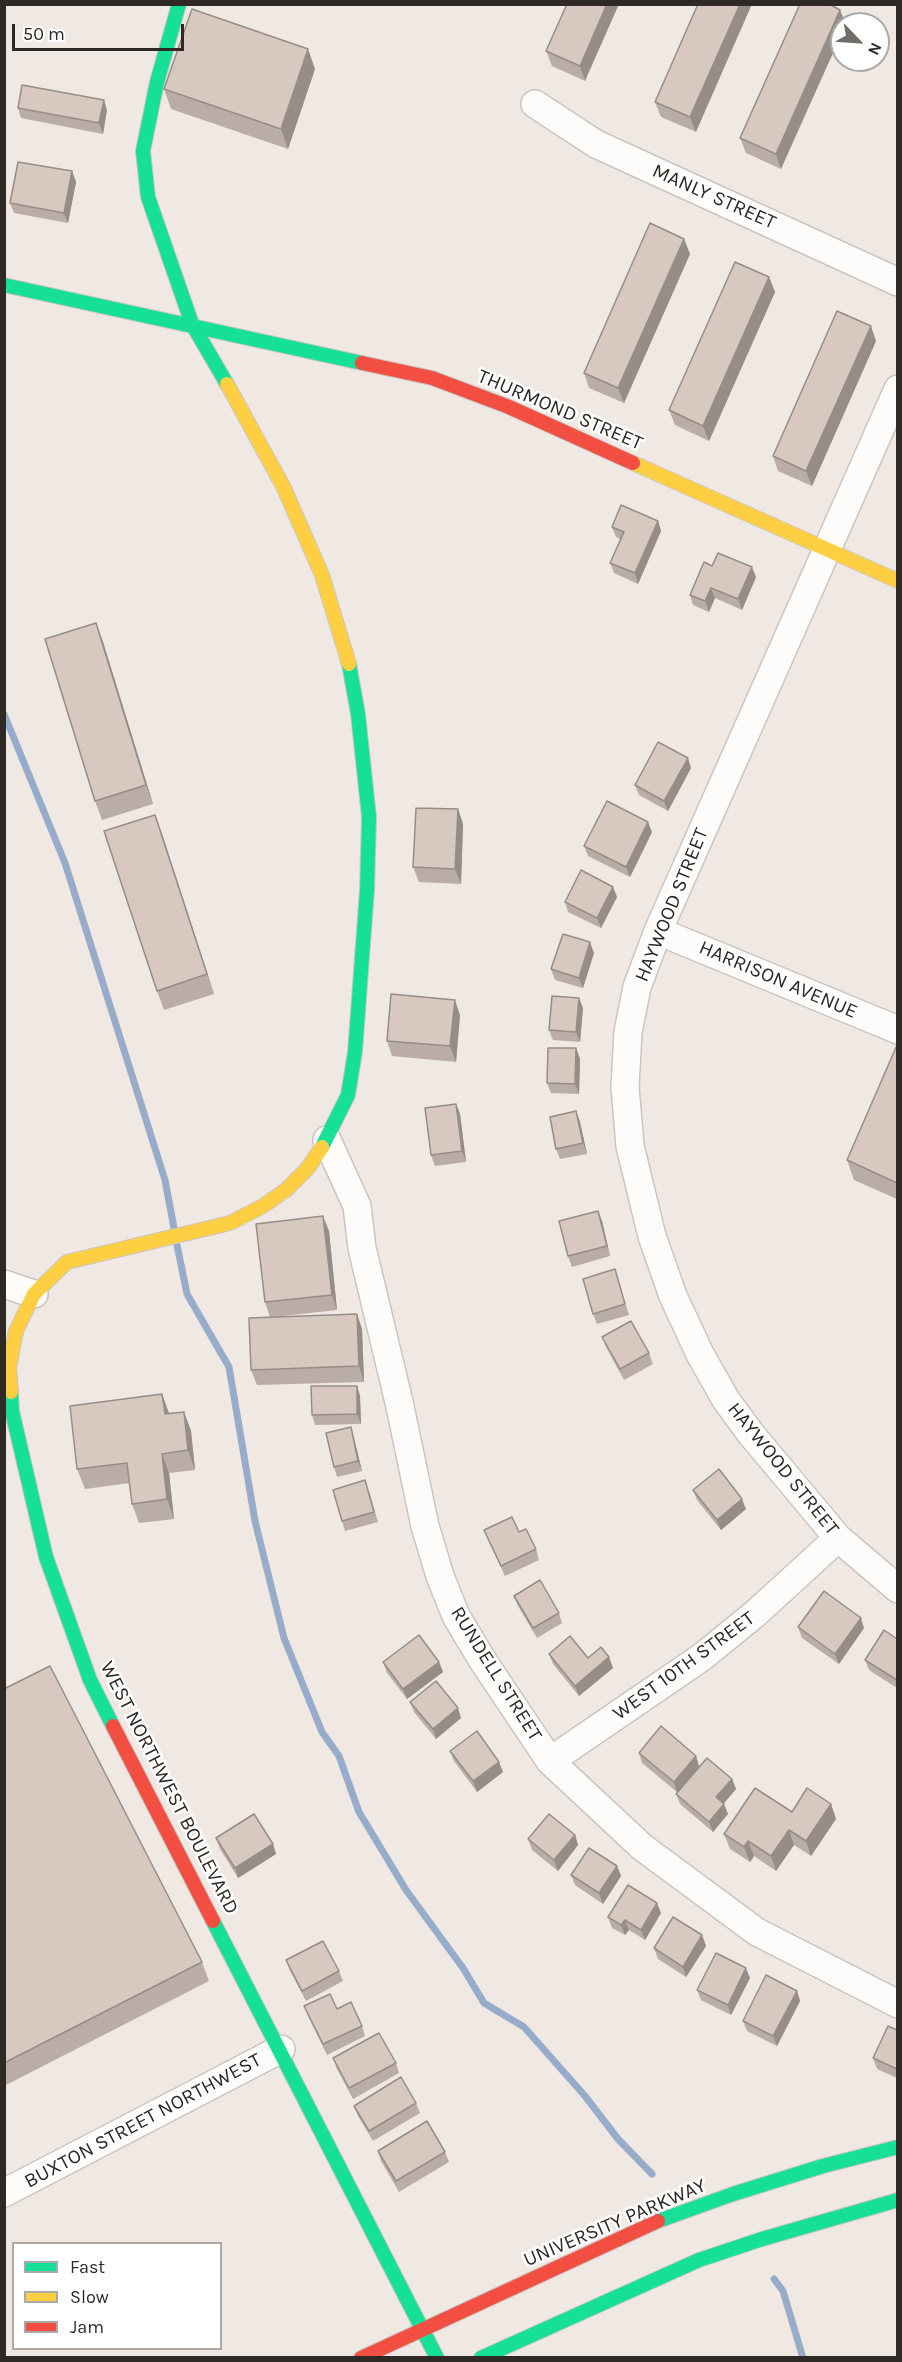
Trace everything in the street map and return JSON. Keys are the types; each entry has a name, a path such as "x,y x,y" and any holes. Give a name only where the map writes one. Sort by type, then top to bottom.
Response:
{"main road":[{"name":"WEST NORTHWEST BOULEVARD","path":"179,4 157,82 143,151 148,197 192,324 250,424 308,541 335,611 348,656 358,714 369,817 367,890 356,1052 348,1095 327,1140 308,1168 286,1190 263,1206 230,1223 67,1263 34,1294 16,1330 9,1368 12,1411 46,1557 90,1680 125,1752 281,2049 437,2358"},
{"name":"THURMOND STREET","path":"4,285 192,324 432,378 508,407 897,580"},
{"name":"UNIVERSITY PARKWAY","path":"361,2358 668,2217 823,2166 897,2147"},
{"path":"481,2358 699,2260 762,2239 897,2200"}],"street":[{"name":"MANLY STREET","path":"535,104 596,144 897,282"},
{"name":"HAYWOOD STREET","path":"897,389 658,931 637,987 628,1032 625,1087 630,1146 652,1236 678,1306 700,1354 726,1400 751,1434 838,1538 897,1589"},
{"name":"HARRISON AVENUE","path":"658,931 897,1030"},
{"name":"RUNDELL STREET","path":"327,1140 357,1206 362,1248 399,1402 425,1526 440,1576 456,1616 483,1661 550,1761 642,1846 757,1932 897,2004"},
{"path":"4,1284 34,1294"},
{"name":"WEST 10TH STREET","path":"550,1761 702,1657 756,1613 838,1538"},
{"name":"BUXTON STREET NORTHWEST","path":"4,2193 281,2049"}],"building":[{"path":"567,4 607,4 580,66 546,51"},
{"path":"698,4 740,4 690,117 655,102"},
{"path":"800,4 829,4 840,10 830,12 830,32 776,154 740,138"},
{"path":"192,9 308,49 281,129 164,89"},
{"path":"22,85 104,100 99,123 18,108"},
{"path":"18,162 72,171 64,213 10,203"},
{"path":"650,223 684,239 618,388 584,373"},
{"path":"735,262 769,277 703,426 669,410"},
{"path":"837,311 871,326 806,471 773,456"},
{"path":"621,505 658,521 635,573 610,563 624,532 612,527"},
{"path":"718,553 752,567 738,599 711,588 705,601 690,595 704,562 712,566"},
{"path":"96,623 146,785 95,801 45,639"},
{"path":"658,742 688,758 664,801 635,785"},
{"path":"607,801 648,822 626,867 584,846"},
{"path":"416,808 458,809 455,869 413,867"},
{"path":"155,815 207,974 157,991 104,831"},
{"path":"581,870 613,887 597,918 565,902"},
{"path":"563,934 590,942 579,978 551,969"},
{"path":"391,994 455,1000 450,1046 387,1041"},
{"path":"552,996 579,998 576,1032 549,1030"},
{"path":"897,1045 897,1183 847,1160"},
{"path":"548,1048 576,1048 575,1084 547,1083"},
{"path":"456,1104 462,1151 431,1155 425,1108"},
{"path":"576,1111 583,1143 556,1149 550,1117"},
{"path":"598,1211 607,1246 568,1256 559,1221"},
{"path":"323,1216 332,1295 265,1302 256,1224"},
{"path":"615,1269 625,1304 593,1314 583,1279"},
{"path":"357,1314 359,1366 251,1370 249,1318"},
{"path":"631,1321 649,1353 620,1369 602,1337"},
{"path":"311,1386 357,1386 357,1414 312,1415"},
{"path":"162,1394 165,1414 184,1412 188,1450 162,1454 167,1499 132,1504 127,1463 77,1469 70,1406"},
{"path":"351,1427 358,1461 334,1467 326,1433"},
{"path":"719,1469 742,1499 717,1520 693,1490"},
{"path":"365,1480 374,1512 342,1521 333,1490"},
{"path":"512,1517 519,1532 526,1529 536,1549 501,1566 484,1530"},
{"path":"540,1580 559,1613 533,1628 514,1596"},
{"path":"824,1591 861,1618 835,1654 798,1627"},
{"path":"884,1630 897,1639 897,1680 865,1660"},
{"path":"419,1635 439,1662 403,1689 383,1662"},
{"path":"570,1636 588,1658 601,1647 609,1657 575,1686 549,1654"},
{"path":"50,1666 202,1962 4,2063 4,1689"},
{"path":"436,1681 458,1708 433,1729 410,1702"},
{"path":"661,1726 696,1756 674,1782 639,1753"},
{"path":"477,1731 499,1762 473,1781 450,1751"},
{"path":"707,1758 732,1779 716,1797 724,1804 709,1822 676,1794"},
{"path":"755,1788 792,1812 807,1788 831,1804 806,1841 789,1830 771,1856 748,1841 744,1847 724,1834"},
{"path":"254,1814 273,1844 235,1868 216,1838"},
{"path":"549,1814 575,1835 554,1860 528,1839"},
{"path":"589,1848 617,1866 599,1893 571,1875"},
{"path":"628,1885 657,1903 641,1930 625,1920 621,1925 608,1917"},
{"path":"673,1917 702,1935 683,1967 654,1948"},
{"path":"323,1941 339,1971 302,1991 286,1960"},
{"path":"716,1953 746,1968 728,2005 697,1990"},
{"path":"766,1975 797,1991 773,2036 743,2021"},
{"path":"330,1994 337,2009 351,2002 362,2026 323,2044 304,2006"},
{"path":"888,2026 897,2030 897,2069 873,2058"},
{"path":"379,2033 396,2063 349,2088 333,2058"},
{"path":"401,2077 416,2103 369,2131 354,2106"},
{"path":"427,2121 445,2152 396,2181 378,2151"}],"waterway":[{"path":"4,714 65,863 165,1180 174,1228"},
{"path":"177,1245 187,1294 229,1367 255,1521 284,1638 322,1732 339,1756 359,1812 406,1890 463,1968 484,2003 524,2027 585,2096 618,2139 652,2174"},
{"path":"774,2279 783,2291 803,2358"}],"traffic: fast":[{"path":"179,4 157,82 143,151 148,197 192,324 227,384"},
{"path":"4,285 362,363"},
{"path":"322,1147 348,1095 355,1052 367,890 369,817 358,714 349,664"},
{"path":"11,1392 12,1411 46,1557 90,1680 113,1726"},
{"path":"213,1921 437,2358"},
{"path":"658,2221 733,2194 823,2166 898,2147"},
{"path":"481,2358 699,2260 762,2239 898,2200"}],"traffic: slow":[{"path":"227,384 283,486 322,575 349,664"},
{"path":"633,463 898,581"},
{"path":"11,1392 9,1368 16,1331 34,1294 67,1262 230,1223 263,1206 286,1190 308,1168 322,1147"}],"traffic: jam":[{"path":"362,363 432,378 509,407 633,463"},
{"path":"113,1726 213,1921"},
{"path":"361,2358 658,2221"}]}
